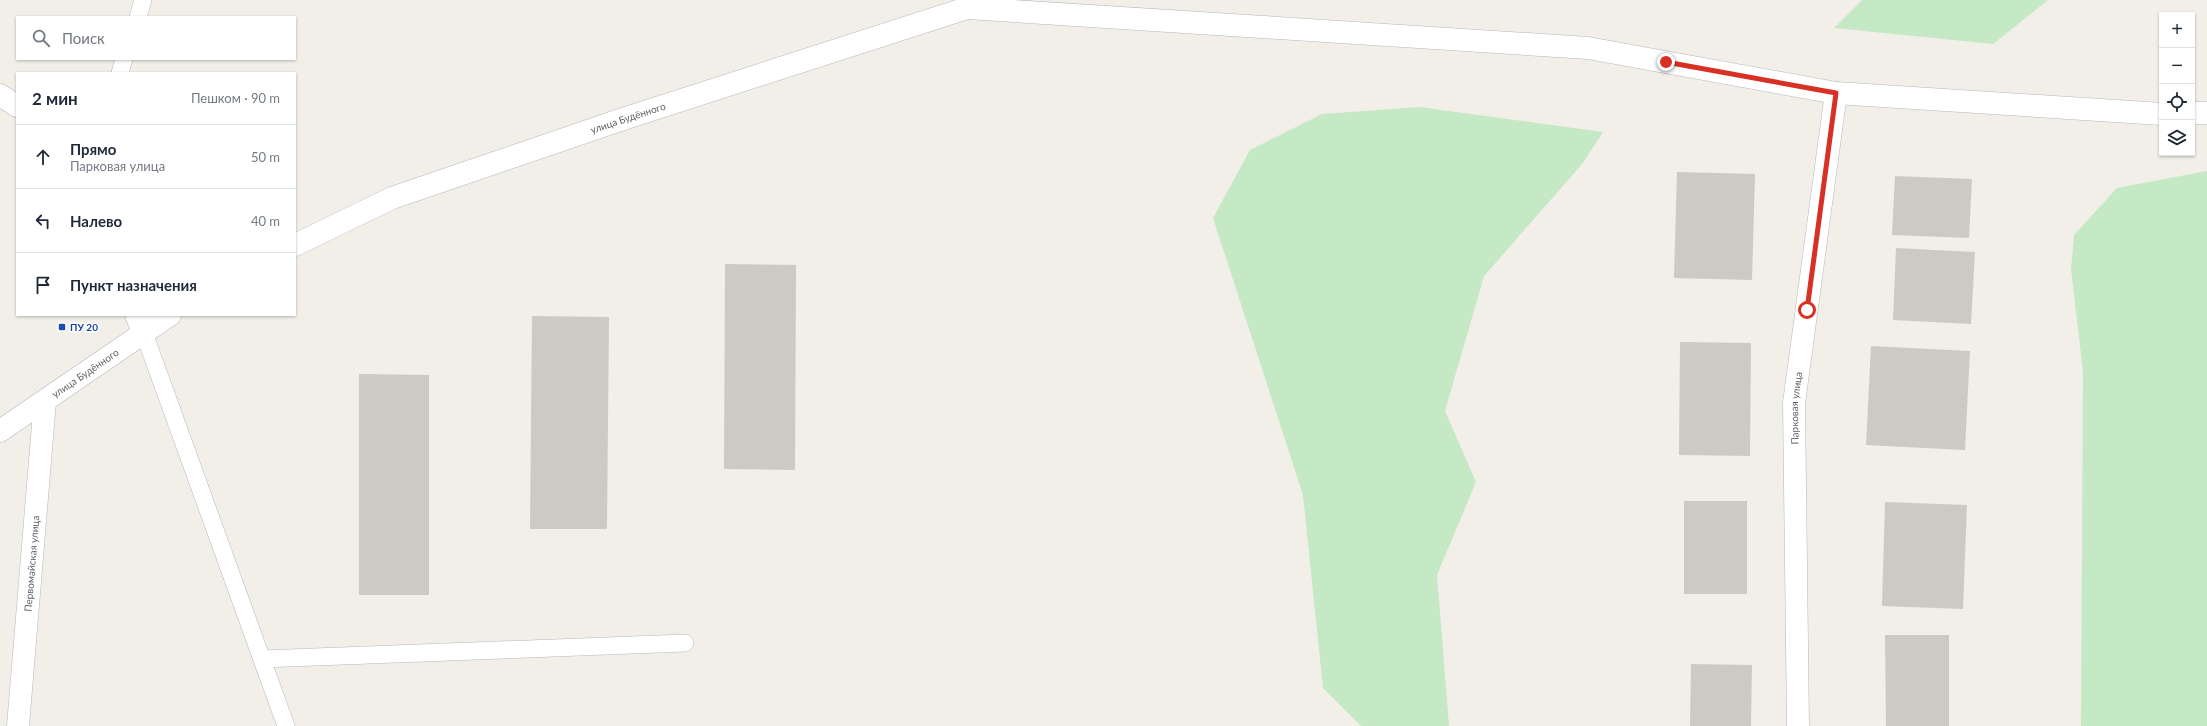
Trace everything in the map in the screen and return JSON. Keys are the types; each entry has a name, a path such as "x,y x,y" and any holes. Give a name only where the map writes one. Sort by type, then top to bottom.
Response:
{"street":[{"name":"улица Будённого","path":"296,245 392,198 623,119 967,8 987,0"},
{"path":"967,8 1588,48 1836,93 2159,114"},
{"name":"Парковая улица","path":"1798,726 1794,403 1836,93"},
{"path":"0,95 16,105"},
{"path":"2195,114 2207,113"},
{"name":"улица Будённого","path":"0,431 45,401 140,324 167,316"},
{"name":"Первомайская улица","path":"18,726 45,401"}],"lane":[{"path":"138,16 142,0"},
{"path":"120,72 124,60"},
{"path":"140,324 286,726"},
{"path":"262,659 685,643"}],"green space":[{"path":"1862,0 2048,0 1993,44 1834,28"},
{"path":"1419,107 1603,132 1583,163 1484,276 1445,411 1476,482 1437,575 1449,726 1361,726 1323,688 1303,495 1213,218 1250,150 1322,114"},
{"path":"2207,171 2207,726 2081,726 2083,372 2071,269 2074,235 2117,188"}],"building":[{"path":"1677,172 1755,174 1752,280 1674,278"},
{"path":"1895,176 1972,179 1969,238 1892,235"},
{"path":"1896,248 1975,252 1971,324 1893,320"},
{"path":"725,264 796,265 795,470 724,469"},
{"path":"532,316 609,317 607,529 530,529"},
{"path":"1680,342 1751,343 1750,456 1679,455"},
{"path":"1871,346 1970,351 1965,450 1866,445"},
{"path":"359,374 429,375 429,595 359,595"},
{"path":"1684,501 1747,501 1747,594 1684,594"},
{"path":"1885,502 1967,505 1963,609 1882,606"},
{"path":"1885,635 1949,635 1949,726 1886,726"},
{"path":"1691,664 1752,665 1751,726 1690,726"}],"place":[{"name":"ПУ 20","path":"62,327"}],"route":[{"path":"1666,62 1836,93 1807,310"}]}
